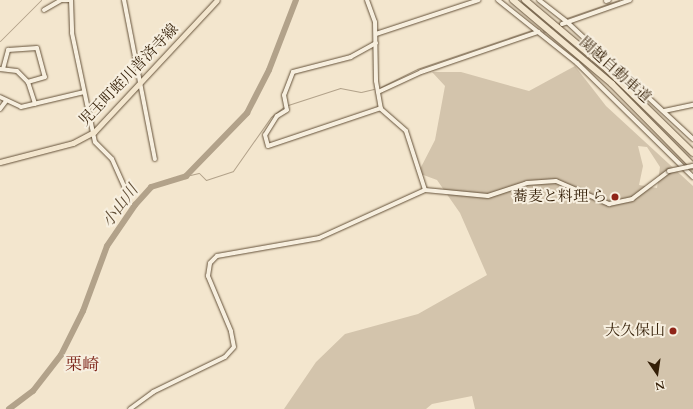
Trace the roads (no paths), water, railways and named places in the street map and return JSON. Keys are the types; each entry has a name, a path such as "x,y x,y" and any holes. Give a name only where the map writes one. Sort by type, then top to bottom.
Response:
{"highway":[{"name":"関越自動車道","path":"513,0 612,84 693,166"},
{"name":"関越自動車道","path":"525,0 612,74 693,153"}],"main road":[{"name":"児玉町蛭川普済寺線","path":"0,162 73,143 94,132 217,0"}],"street":[{"path":"44,10 61,0 71,0 69,17 84,92 97,146 112,159 124,186"},
{"path":"124,0 155,159"},
{"path":"367,0 376,34 378,92 381,108 406,131 425,190"},
{"path":"376,34 479,0"},
{"path":"498,0 541,33 611,94 693,177"},
{"path":"539,0 567,22 693,139"},
{"path":"562,24 630,0"},
{"path":"378,92 421,72 541,33"},
{"path":"376,43 351,57 293,72 284,96 287,106 264,135 268,146 381,108"},
{"path":"28,82 45,77 37,48 8,50 2,69 17,71 28,82 35,104"},
{"path":"0,97 16,107 84,92"},
{"path":"0,109 6,101"},
{"path":"664,111 693,105"},
{"path":"130,409 148,394 225,357 234,347 231,331 208,279 208,267 216,257 319,238 425,190 488,196 527,183 556,181 610,204 632,199 668,171 693,166"}],"waterway":[{"path":"0,41 41,0"},
{"name":"小山川","path":"9,409 33,391 61,355 83,311 107,246 135,205 151,187 186,176 247,113 269,70 296,0"},
{"path":"567,18 619,0"},
{"path":"381,87 417,69 532,30"},
{"path":"288,105 340,88 361,92 374,89"},
{"path":"186,176 199,173 206,180 233,171 271,117 285,106"}],"tunnel":[{"path":"543,32 558,26"}],"place":[{"name":"蕎麦と料理 ら","path":"615,197"},
{"name":"大久保山","path":"673,331"}],"district":[{"name":"栗崎","path":"82,365"}]}
